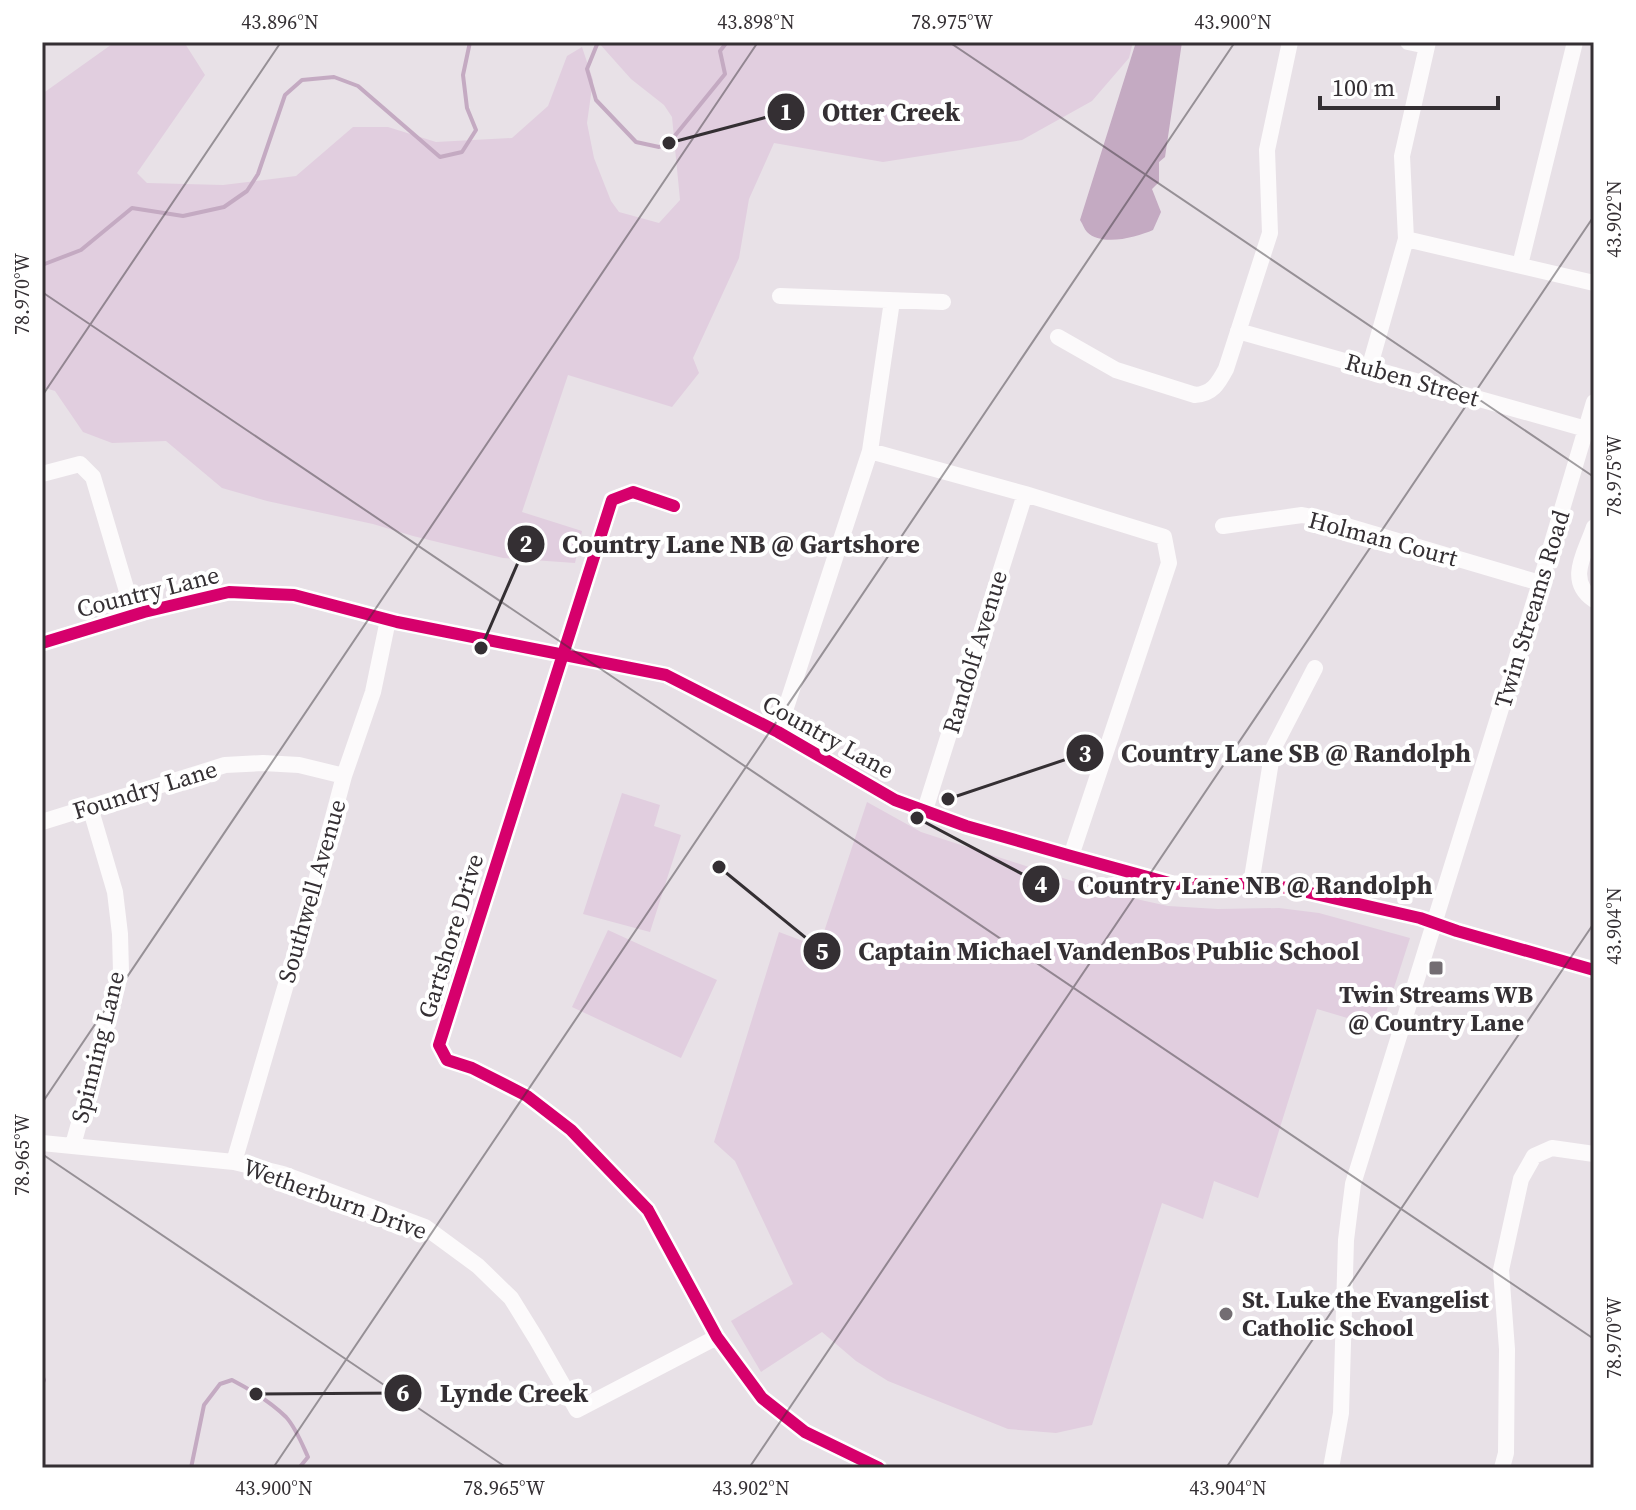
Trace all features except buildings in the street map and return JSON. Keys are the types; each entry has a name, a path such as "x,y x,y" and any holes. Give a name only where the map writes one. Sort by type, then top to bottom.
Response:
{"street":[{"path":"1058,337 1116,370 1195,395 1216,387 1226,369 1270,233 1267,150 1290,42"},
{"path":"1369,369 1406,239 1402,156 1428,44 1408,42"},
{"path":"1520,265 1575,42"},
{"path":"1406,239 1594,283"},
{"path":"780,296 943,302"},
{"path":"778,732 870,451 892,301"},
{"name":"Ruben Street","path":"1238,331 1586,429"},
{"name":"Twin Streams Road","path":"1331,1468 1341,1413 1346,1240 1353,1184 1594,402"},
{"path":"870,451 1164,537 1169,563 1071,856"},
{"path":"42,474 80,464 93,477 134,615"},
{"name":"Gartshore Drive","path":"674,506 633,492 612,500 439,1045 447,1060 472,1068 527,1096 571,1130 648,1210 717,1337 762,1398 805,1432 879,1468"},
{"name":"Randolf Avenue","path":"925,810 1025,494"},
{"name":"Holman Court","path":"1223,526 1302,515 1540,583"},
{"path":"1594,527 1578,568 1578,579 1594,600"},
{"name":"Country Lane","path":"42,643 134,615 229,592 294,595 388,620 666,675 778,732 895,800 966,826 1173,884 1251,884 1289,888 1420,918 1594,969"},
{"name":"Southwell Avenue","path":"234,1162 344,776 373,692 388,620"},
{"path":"1251,884 1273,749 1315,668"},
{"name":"Foundry Lane","path":"42,822 225,765 299,765 344,776"},
{"name":"Spinning Lane","path":"73,1145 121,972 115,892 90,807"},
{"name":"Wetherburn Drive","path":"42,1143 234,1162 283,1174 425,1227 478,1266 511,1298 577,1410 717,1337"},
{"path":"1502,1468 1506,1453 1507,1349 1501,1270 1521,1179 1534,1156 1552,1148 1594,1154"}],"shaded area":[{"path":"115,42 184,42 205,75 137,173 147,183 223,185 296,176 353,127 388,127 436,142 512,138 548,106 567,56 582,47 593,80 587,123 594,158 611,201 619,212 659,223 680,200 672,117 664,105 631,79 598,42 1133,42 1129,58 1092,101 1022,140 883,162 774,143 749,199 739,258 693,358 699,373 672,407 568,375 522,512 582,531 575,563 503,558 222,488 166,441 112,443 83,432 55,391 42,387 42,94"},
{"path":"1136,42 1182,42 1165,157 1159,162 1159,182 1152,189 1161,212 1153,230 1129,238 1101,239 1087,232 1080,220"},
{"path":"622,793 660,805 654,826 681,835 650,932 583,914"},
{"path":"867,802 921,832 1109,893 1168,906 1279,908 1319,913 1410,938 1381,1028 1317,1009 1258,1198 1214,1181 1203,1219 1162,1203 1092,1425 1056,1433 1008,1429 888,1381 856,1361 822,1332 761,1372 731,1321 793,1284 735,1161 714,1142 779,932 819,947"},
{"path":"608,930 717,980 681,1058 572,1007"}],"waterway":[{"path":"42,265 81,250 132,208 183,216 224,207 247,191 258,174 285,95 302,80 334,77 358,86 440,157 462,152 476,130 467,108 463,75 470,42"},
{"path":"598,42 587,69 596,100 636,142 659,147 669,143 725,74 720,51 727,42"},
{"path":"42,1375 42,1385"},
{"path":"191,1468 204,1405 220,1384 232,1380 267,1401 290,1421 308,1457 299,1468"}],"cycle path":[{"path":"674,506 633,492 612,500 439,1045 447,1060 472,1068 527,1096 571,1130 648,1210 717,1337 762,1398 805,1432 879,1468"},
{"path":"42,643 144,612 229,592 294,595 397,622 666,675 778,732 895,800 966,826 1173,884 1251,884 1289,888 1420,918 1594,970"}],"place":[{"name":"Otter Creek","path":"669,143"},
{"name":"Country Lane NB @ Gartshore","path":"481,648"},
{"name":"Country Lane SB @ Randolph","path":"948,799"},
{"name":"Country Lane NB @ Randolph","path":"917,818"},
{"name":"Captain Michael VandenBos Public School","path":"719,867"},
{"name":"Twin Streams WB @ Country Lane","path":"1436,968"},
{"name":"St. Luke the Evangelist Catholic School","path":"1226,1314"},
{"name":"Lynde Creek","path":"256,1394"}]}
